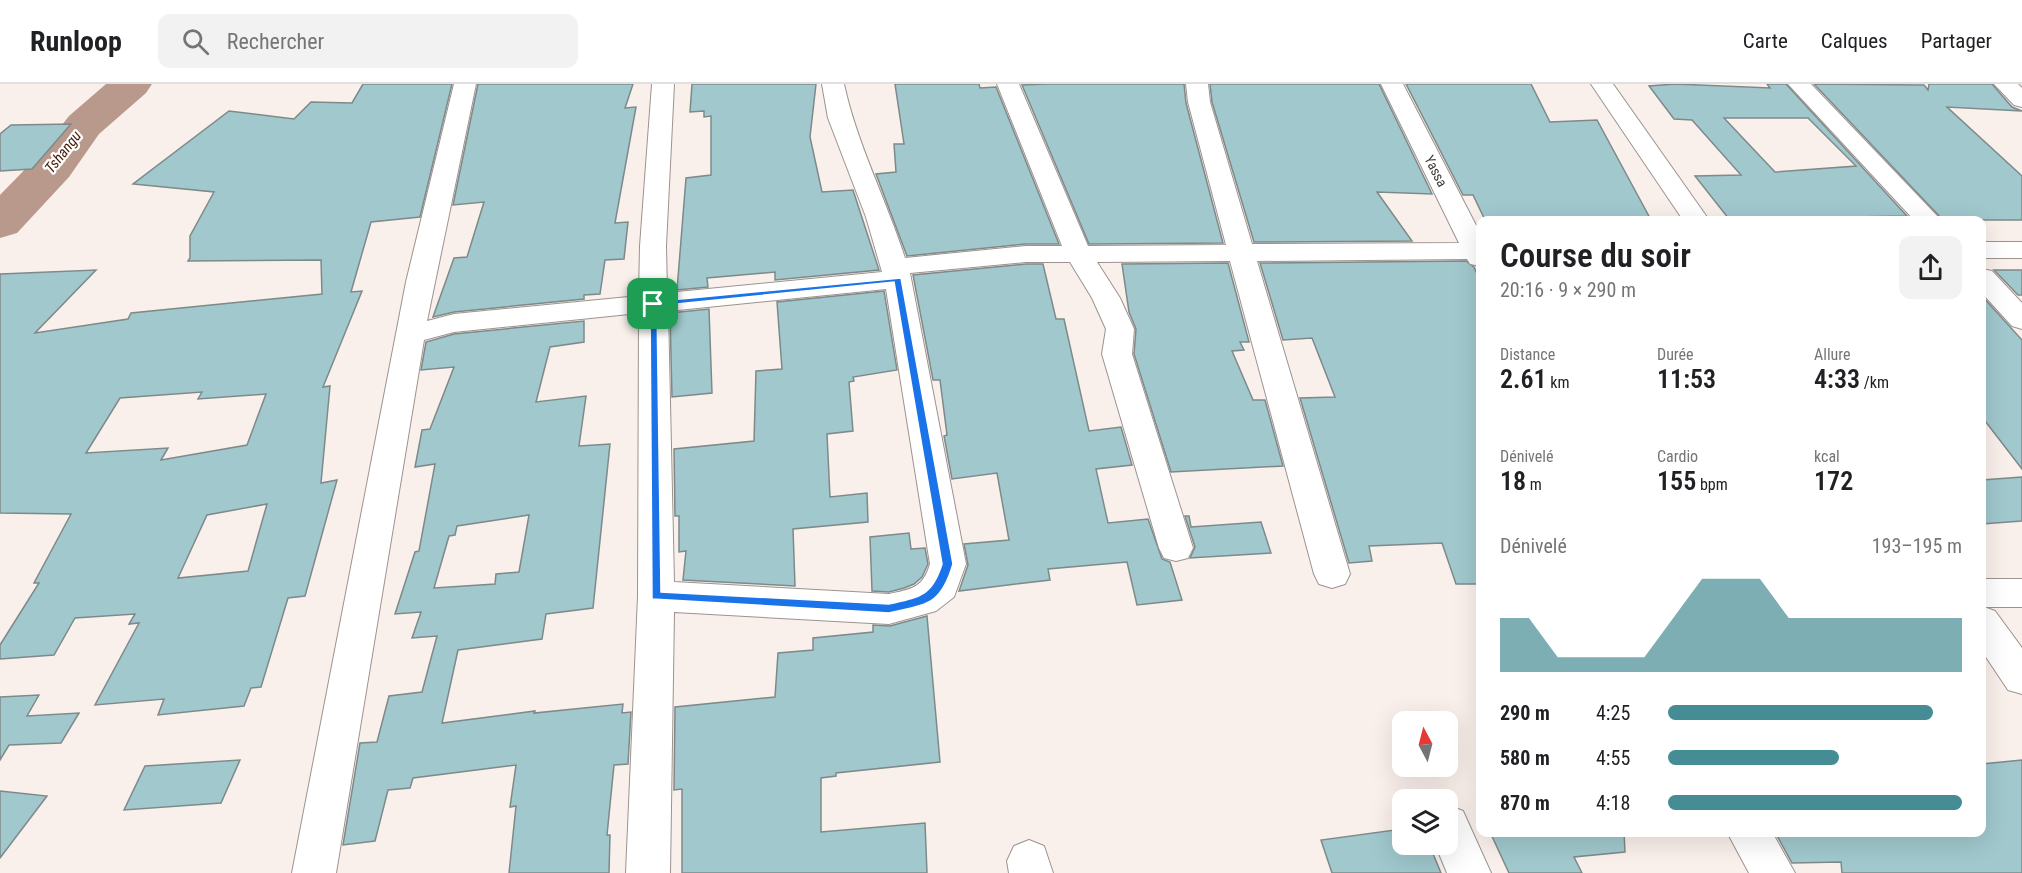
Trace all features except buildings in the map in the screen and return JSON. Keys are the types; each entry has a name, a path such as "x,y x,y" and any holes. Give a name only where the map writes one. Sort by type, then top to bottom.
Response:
{"street":[{"path":"314,873 413,334 420,282 465,84"},
{"path":"648,873 656,596 653,246 663,84"},
{"path":"656,596 889,609 923,601 941,587 948,564 895,273 879,217 840,118 833,84"},
{"path":"1008,84 1079,255 1106,298 1120,329 1117,354 1176,548"},
{"path":"1197,84 1199,102 1244,254 1332,574"},
{"name":"Yassa","path":"1392,84 1476,247"},
{"path":"1602,84 1693,216"},
{"path":"1799,84 1924,216"},
{"path":"2005,84 2022,100"},
{"path":"1986,250 2022,250"},
{"path":"413,334 454,322 653,304 1026,254 1476,253"},
{"path":"1986,281 2022,320"},
{"path":"1986,593 2022,593"},
{"path":"1986,628 2022,678"},
{"path":"1751,837 1773,873"},
{"path":"1458,847 1470,873"}],"waterway":[{"name":"Tshangu","path":"0,223 53,167 84,125 131,84"}],"route":[{"path":"898,279 948,564 941,587 923,601 889,609 656,596 653,304 898,279"}]}
